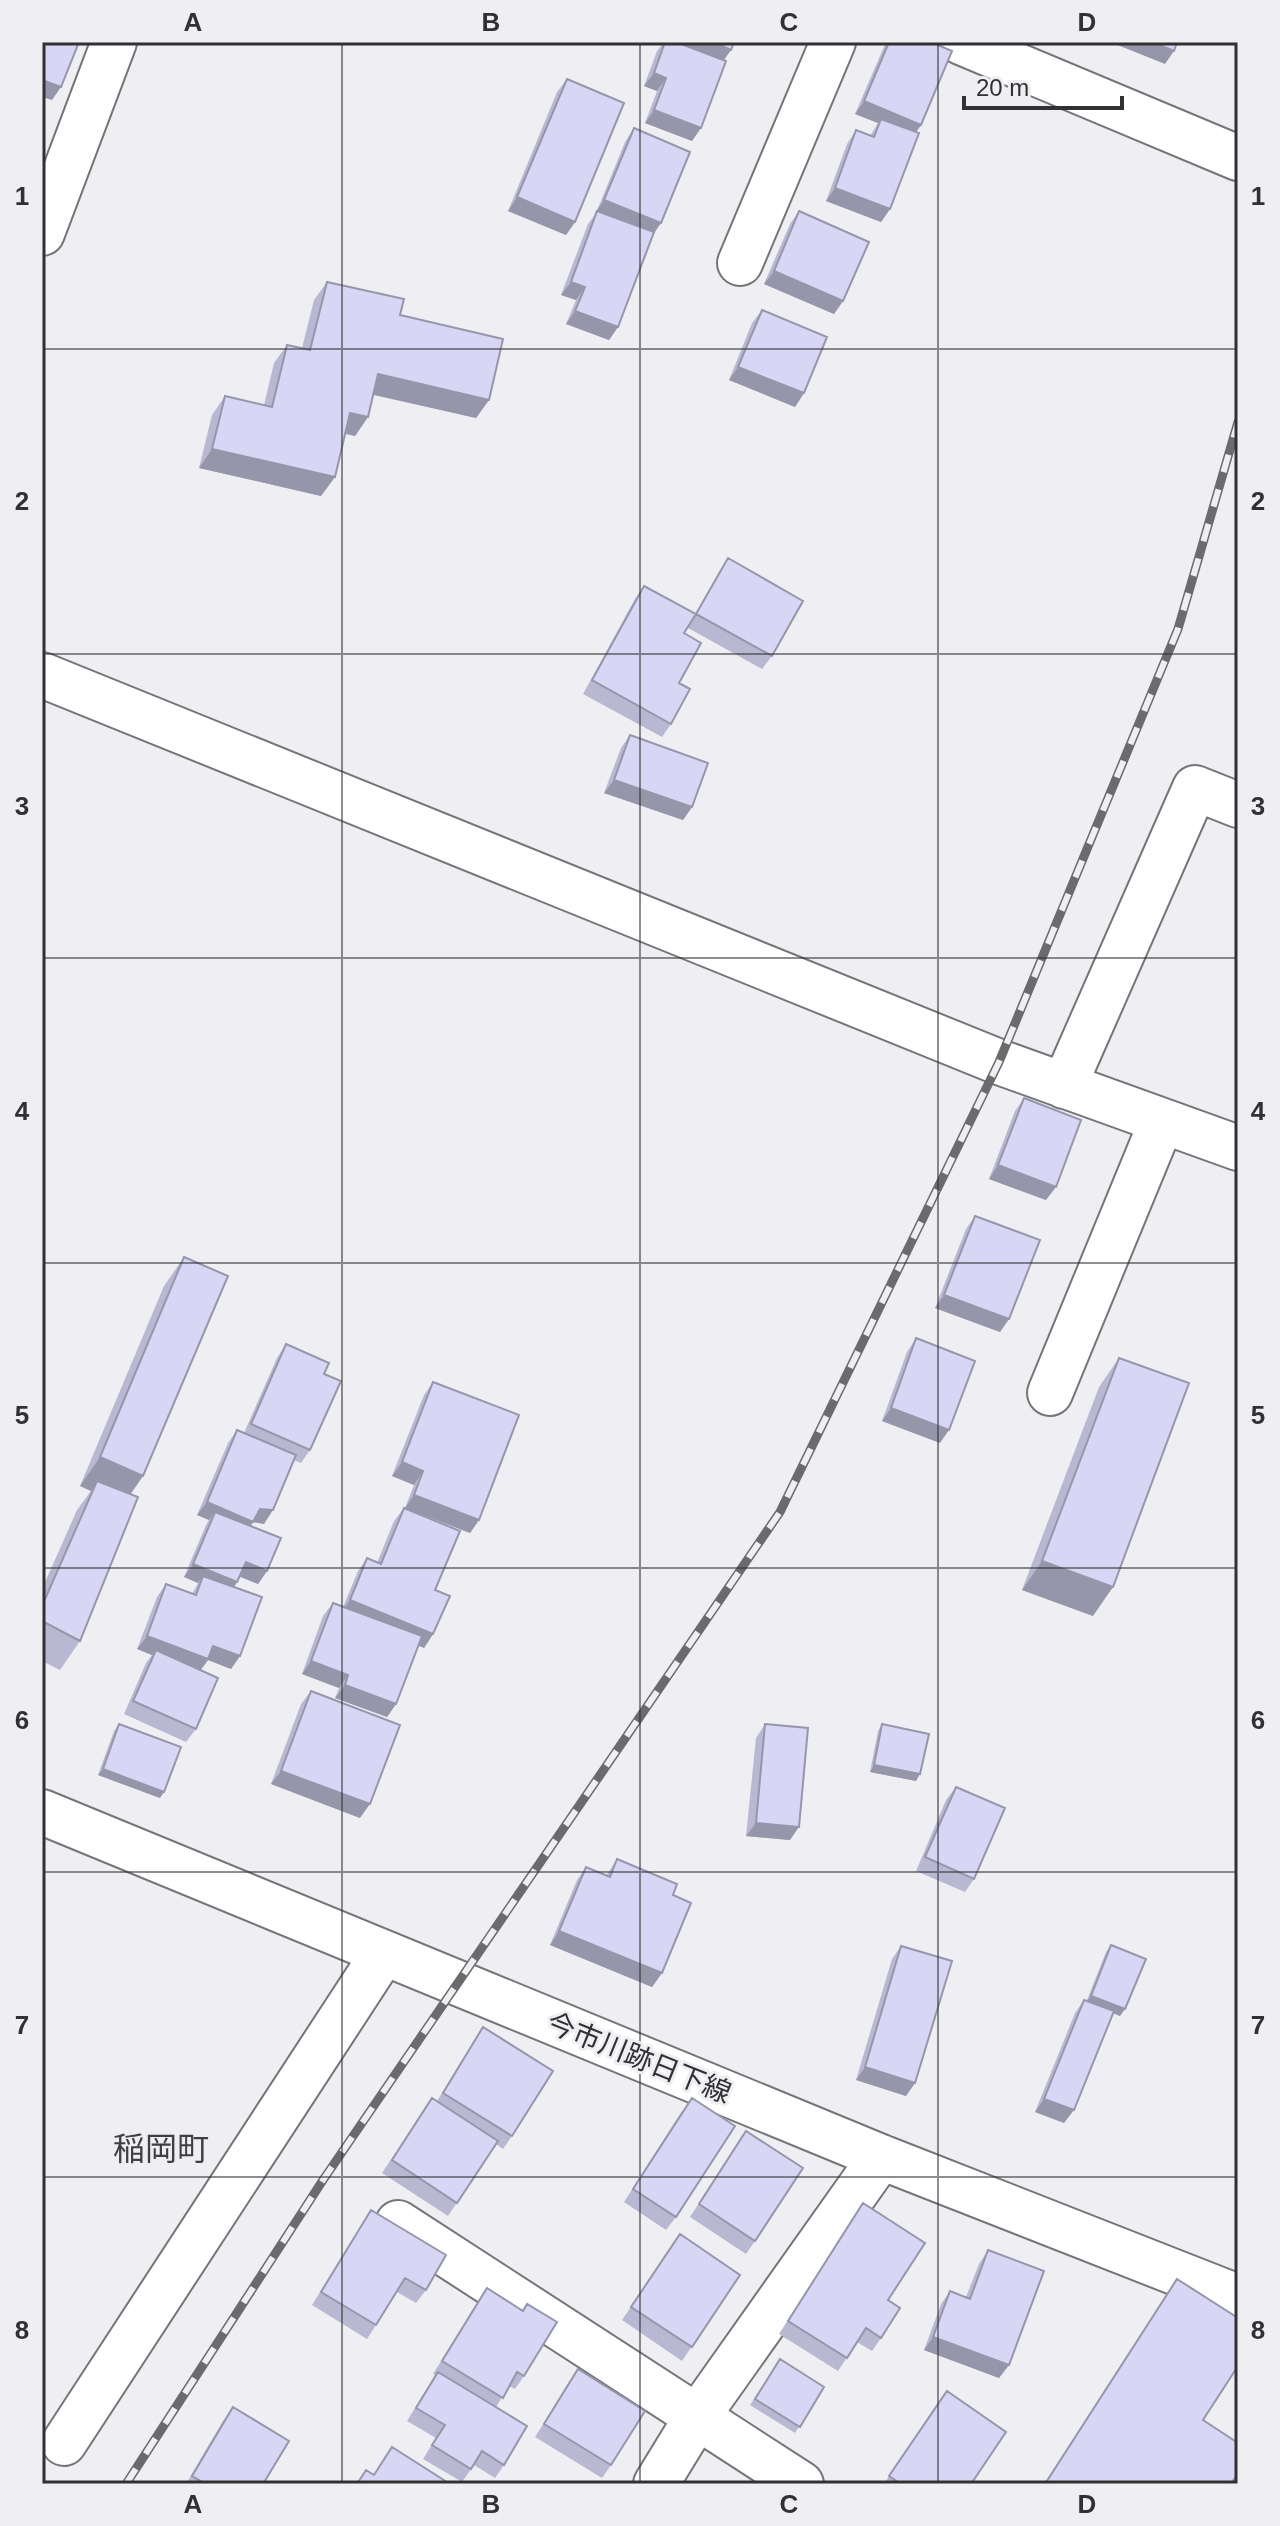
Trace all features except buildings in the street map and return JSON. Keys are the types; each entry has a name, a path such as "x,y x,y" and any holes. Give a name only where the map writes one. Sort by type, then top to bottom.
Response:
{"street":[{"path":"42,233 114,42"},
{"path":"740,263 833,42"},
{"path":"961,42 1238,158"},
{"path":"42,675 999,1062 1238,1148"},
{"path":"1064,1086 1195,788 1238,805"},
{"path":"1050,1393 1162,1121"},
{"name":"今市川跡日下線","path":"42,1812 881,2157 1238,2297"},
{"path":"64,2443 383,1954"},
{"path":"656,2484 697,2417 881,2157"},
{"path":"398,2223 801,2484"}],"railway":[{"path":"126,2484 323,2180 780,1512 999,1062 1178,629 1238,422"}],"district":[{"name":"稲岡町","path":"161,2149"}]}
